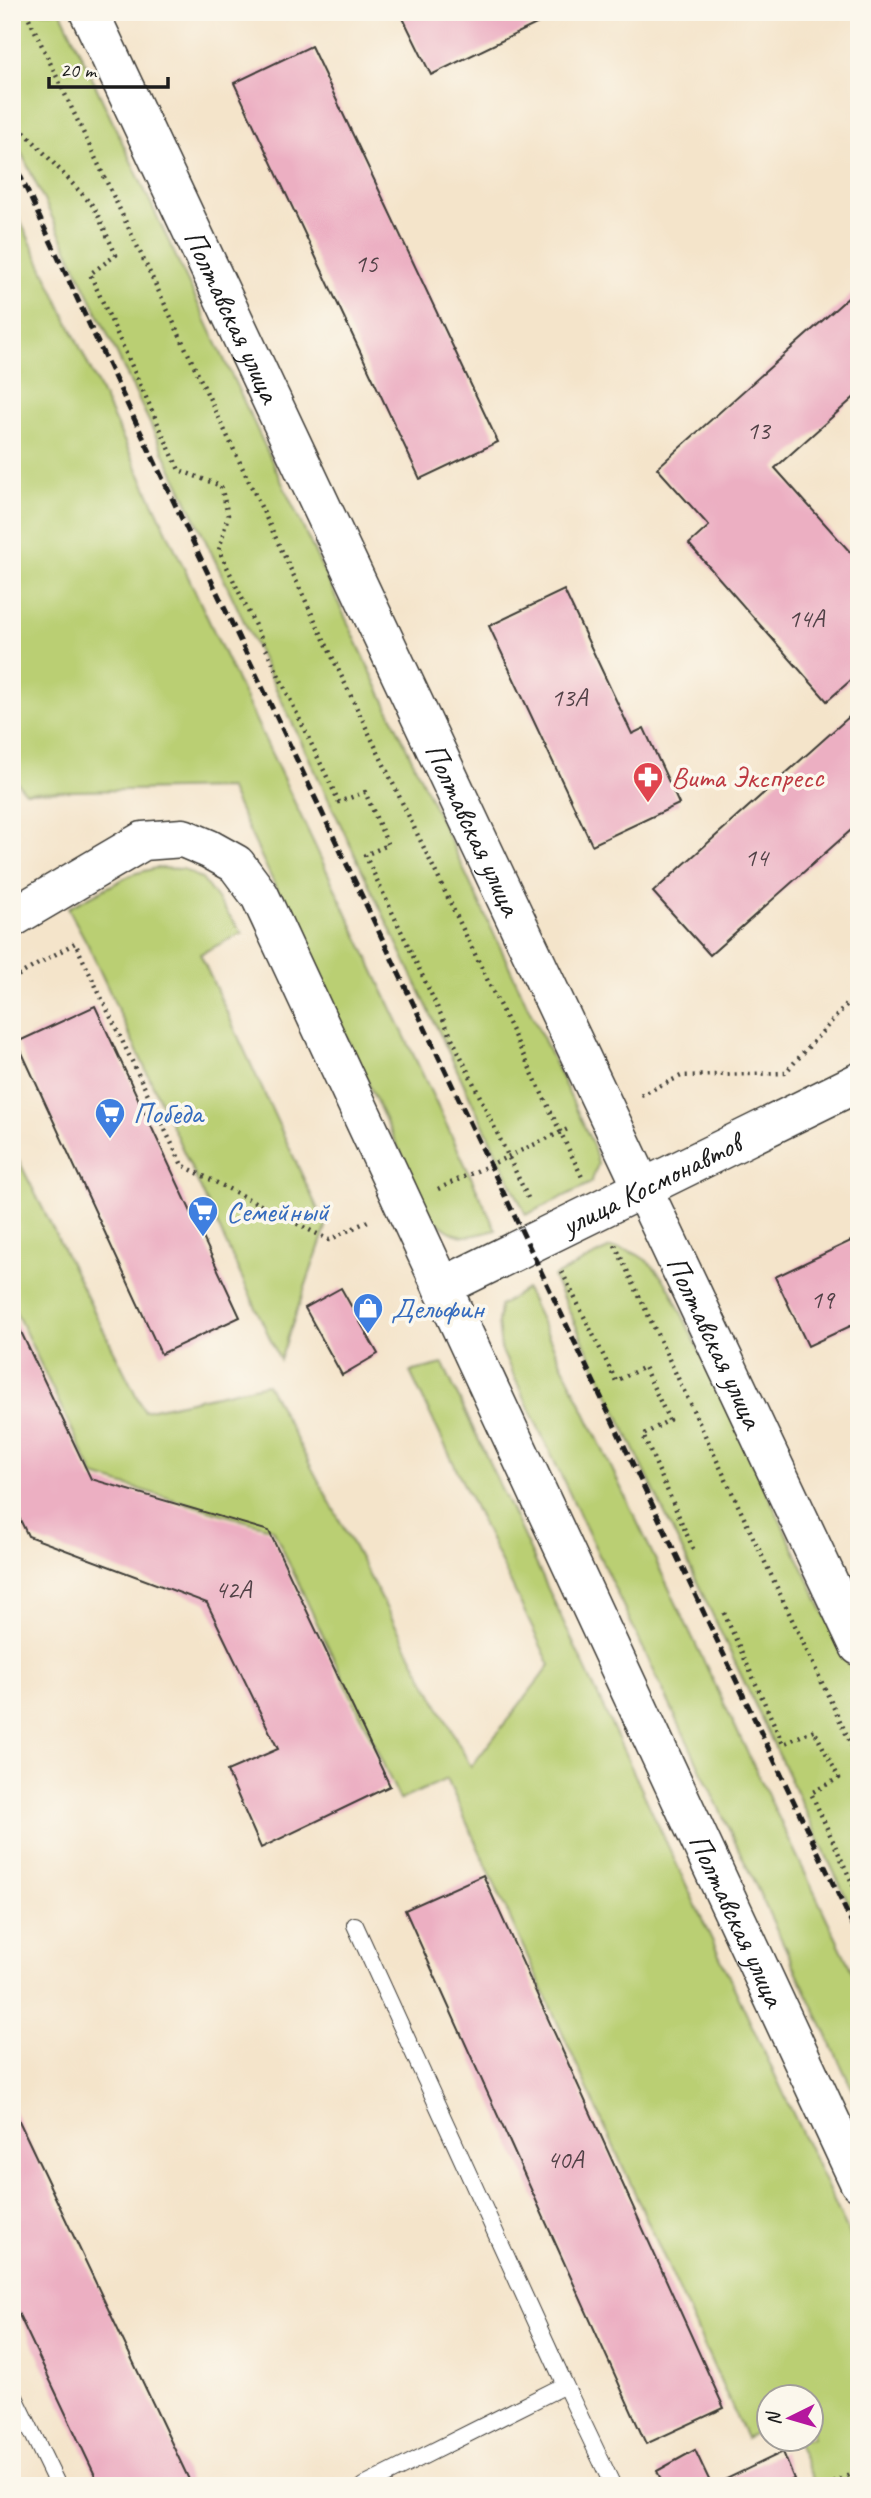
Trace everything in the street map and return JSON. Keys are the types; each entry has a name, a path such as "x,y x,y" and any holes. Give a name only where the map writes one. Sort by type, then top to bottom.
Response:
{"street":[{"name":"Полтавская улица","path":"89,12 529,945 641,1189 859,1646"},
{"name":"Полтавская улица","path":"12,918 143,841 183,838 209,849 236,864 260,895 859,2182"},
{"name":"улица Космонавтов","path":"443,1287 859,1082"}],"lane":[{"path":"355,1925 613,2486"},
{"path":"364,2486 565,2385"},
{"path":"12,2391 58,2486"}],"path":[{"path":"26,12 859,1761"},
{"path":"12,107 22,129 94,207 116,255 90,274 179,470 221,486 228,515 219,550 339,802 365,792 388,845 365,855 616,1381 644,1367 669,1420 643,1435 695,1553"},
{"path":"724,1613 783,1744 814,1730 839,1778 811,1793 859,1898"},
{"path":"828,2486 859,2470"}],"green space":[{"path":"12,12 61,12 593,1145 598,1164 591,1183 526,1215 12,133"},
{"path":"12,203 496,1230 461,1236 431,1217 229,788 25,792 12,776"},
{"path":"156,868 183,869 202,879 242,933 200,954 326,1227 280,1360 88,945 68,908 133,874"},
{"path":"12,1147 144,1411 267,1384 471,1767 550,1665 410,1372 443,1364 859,2255 859,2486 816,2486 801,2452 826,2452 826,2382 756,2382 756,2432 746,2438 447,1779 400,1800 273,1529 94,1476 12,1304"},
{"path":"610,1248 639,1255 660,1274 671,1291 859,1686 859,1925 553,1277"},
{"path":"526,1289 859,1986 859,2103 501,1349 498,1323 500,1306"}],"building":[{"path":"400,12 561,12 431,75"},
{"path":"311,46 498,442 420,479 234,83"},
{"path":"859,288 859,393 775,468 859,562 859,673 827,701 689,544 709,526 657,468"},
{"path":"564,590 632,734 644,728 679,804 592,845 489,626"},
{"path":"859,708 859,823 710,955 653,892"},
{"name":"Победа","path":"95,1006 240,1317 161,1354 17,1042"},
{"path":"859,1237 859,1322 808,1346 775,1277"},
{"path":"341,1288 378,1354 342,1375 305,1308"},
{"path":"12,1313 91,1479 269,1531 390,1786 261,1848 227,1771 278,1749 207,1603 28,1536 12,1503"},
{"path":"483,1875 724,2408 646,2444 405,1910"},
{"path":"12,2106 192,2486 100,2486 12,2300"},
{"path":"695,2450 712,2486 664,2486 657,2471"},
{"path":"783,2452 794,2479 780,2486 721,2486 720,2482"}],"railway":[{"path":"12,158 859,1938"}],"place":[{"name":"Вита Экспресс","path":"648,804"},
{"name":"Победа","path":"110,1140"},
{"name":"Семейный","path":"203,1238"},
{"name":"Дельфин","path":"368,1335"}]}
